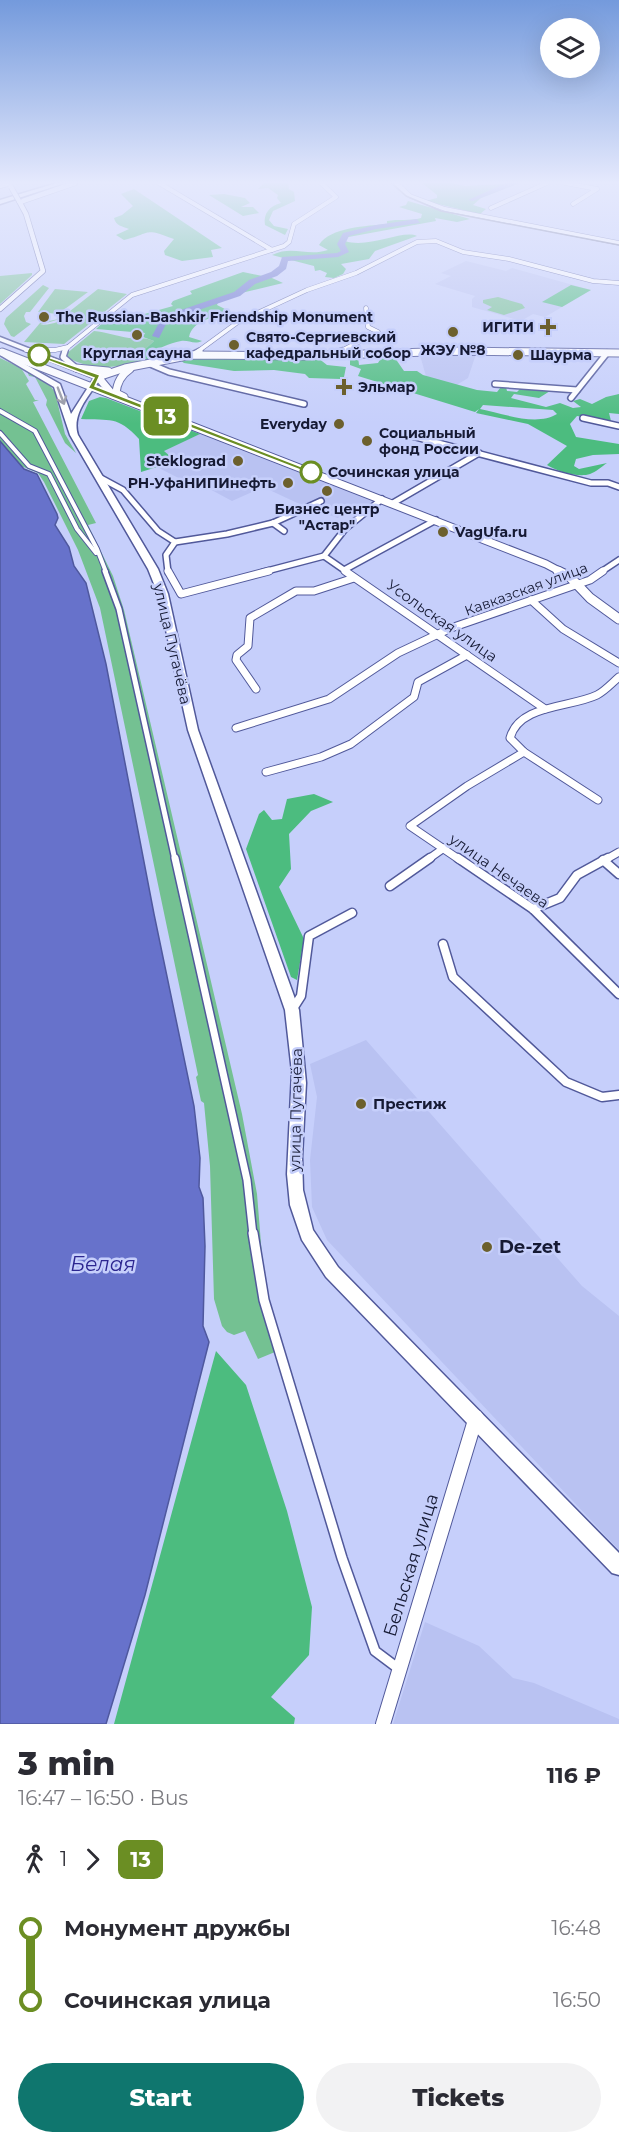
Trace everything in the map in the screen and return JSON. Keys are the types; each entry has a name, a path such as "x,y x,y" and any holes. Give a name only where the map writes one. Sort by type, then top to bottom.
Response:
{"main road":[{"path":"0,339 98,377 113,395"},
{"path":"71,429 75,411 98,377 148,363 192,355 333,355 459,351 619,353"},
{"path":"1,352 546,564 570,577 590,598 619,619"},
{"name":"улица Пугачёва","path":"1,352 57,386 71,429 153,569 164,594 193,730 292,1010 299,1091 294,1160 301,1220 316,1251 332,1272 619,1566"},
{"path":"76,369 100,371 137,366"},
{"path":"137,366 120,377 116,393 145,408"},
{"path":"82,399 103,395 145,408"}],"street":[{"path":"0,308 42,274 41,263"},
{"path":"76,369 62,355 68,347 132,295 230,263"},
{"path":"192,355 208,346 238,322 307,290 356,273 373,263"},
{"path":"527,263 593,280 619,283"},
{"path":"0,315 6,309 6,305"},
{"path":"333,355 378,332 368,327 366,308"},
{"path":"26,350 55,350 68,347"},
{"path":"570,398 607,353"},
{"path":"148,363 169,372 304,404"},
{"path":"495,384 577,390"},
{"path":"0,411 35,431 100,558 119,609 248,1180 256,1259 264,1300 342,1558 375,1651 400,1669"},
{"path":"583,418 619,426"},
{"path":"0,433 29,466 49,474 77,529 100,558"},
{"path":"404,434 591,483 608,483 619,487"},
{"path":"393,503 479,453"},
{"path":"99,477 123,490 158,531 174,542 227,534 273,523 321,501"},
{"path":"174,542 165,556 175,586 181,594 324,555 345,529 382,499"},
{"path":"344,570 436,520"},
{"path":"273,523 284,531"},
{"name":"Усольская улица","path":"324,555 545,709"},
{"name":"Кавказская улица","path":"236,728 329,699 398,653 437,634 577,585 597,576 619,560"},
{"path":"256,689 236,660 237,655 248,646 250,618 296,591 314,591 354,578"},
{"path":"531,600 563,629 619,663"},
{"path":"266,772 330,754 345,746 378,725 414,697 415,687 426,676 467,655"},
{"path":"598,800 524,752 510,738 510,733 515,724 545,709 597,696 619,677"},
{"name":"улица Нечаева","path":"524,752 458,792 410,826 533,909 619,994"},
{"path":"390,886 444,848"},
{"path":"533,909 560,898 577,874 619,852"},
{"path":"603,860 619,874"},
{"path":"292,1010 301,996 309,936 352,913"},
{"path":"442,944 453,978 567,1082 602,1097 619,1095"},
{"name":"Бельская улица","path":"383,1724 476,1417"}],"shaded area":[{"path":"461,263 476,263 506,271 512,268 591,290 545,317 533,314 521,321 472,307 472,299 475,296 435,284 451,276 441,273"},
{"path":"476,354 468,378 455,386 427,380 420,355"},
{"path":"200,434 374,502 365,509 349,506 338,518 306,507 263,487 232,501 204,486 198,488 157,467 172,459 163,451"},
{"path":"366,1040 582,1286 619,1316 619,1550 327,1240 312,1207 310,1160 317,1097 310,1064"},
{"path":"425,1622 479,1646 513,1678 534,1683 619,1719 619,1724 393,1724"}],"green space":[{"path":"304,263 344,263 341,264 346,269 343,274 334,278 325,277 327,273 320,270 315,271 314,266"},
{"path":"243,272 272,278 283,283 220,298 217,305 231,312 200,322 195,326 189,337 202,341 172,343 147,354 152,358 147,360 141,353 154,341 143,337 145,333 96,329 111,315 141,315 173,306 171,304 173,301 192,294 190,291"},
{"path":"32,273 32,275 0,304 0,276"},
{"path":"43,285 49,288 30,312 26,312 24,316 26,322 31,324 14,337 11,336 4,324 6,318"},
{"path":"571,285 591,290 562,307 542,302"},
{"path":"55,289 88,292 58,314 38,312"},
{"path":"98,289 127,294 64,344 24,342 40,323 63,318 40,325 51,324 68,317 65,315"},
{"path":"498,297 522,304 525,308 504,315 487,310 492,307 483,303 483,300"},
{"path":"94,331 154,341 141,353 147,360 125,365 97,367 66,357 66,354"},
{"path":"350,357 358,357 359,365 378,363 381,358 395,358 404,371 417,371 423,375 477,390 497,392 501,387 506,387 507,391 517,392 521,388 550,391 539,398 514,394 511,398 546,407 560,403 573,408 581,407 573,401 580,399 592,404 619,394 619,414 609,413 611,421 577,416 570,424 576,437 619,444 619,454 593,455 576,459 574,466 579,469 607,463 590,474 561,472 547,465 567,446 528,424 476,413 479,409 475,412 358,376 361,369 350,365","holes":["483,405 553,410 557,414 549,418 529,419 480,409"]},
{"path":"0,358 21,368 29,381 26,384 35,400 39,400 33,402 96,523 88,525 113,576 124,610 242,1114 257,1194 265,1293 258,1294 275,1352 258,1359 245,1331 234,1335 222,1326 214,1299 210,1166 204,1103 201,1101 196,1077 198,1075 100,608 78,550 44,482 38,473 21,466 0,441"},
{"path":"185,358 318,358 327,365 346,367 344,377 340,379 309,378 305,374 274,370 234,371 184,363 180,360"},
{"path":"27,371 48,383 55,392 65,434 76,453 65,443 35,377 29,376"},
{"path":"100,397 200,434 164,451 172,458 157,467 141,472 139,439 131,431 113,421 81,419 89,401"},
{"path":"314,794 333,802 311,811 289,834 291,869 279,887 304,939 297,980 291,977 246,849 259,814 264,810 272,820 282,819 287,799"},
{"path":"216,1351 246,1385 287,1511 312,1607 309,1655 271,1697 295,1718 294,1724 114,1724"}],"water":[{"name":"Белая","path":"0,441 24,469 37,474 57,514 55,525 69,547 74,566 86,583 106,664 194,1106 200,1158 199,1187 203,1198 205,1246 203,1326 209,1342 145,1595 106,1724 0,1724"}],"waterway":[{"path":"156,336 163,323 172,316 237,294 252,282 274,274 284,263"}],"bus line":[{"name":"13","path":"39,355 98,377 91,387 311,472"}],"place":[{"name":"The Russian-Bashkir Friendship Monument","path":"44,317"},
{"name":"ИГИТИ","path":"548,327"},
{"name":"ЖЭУ №8","path":"453,332"},
{"name":"Круглая сауна","path":"137,335"},
{"name":"Свято-Сергиевский кафедральный собор","path":"234,345"},
{"name":"Шаурма","path":"518,355"},
{"name":"Эльмар","path":"344,387"},
{"name":"Everyday","path":"339,424"},
{"name":"Социальный фонд России","path":"367,441"},
{"name":"Steklograd","path":"238,461"},
{"name":"Сочинская улица","path":"311,472"},
{"name":"РН-УфаНИПИнефть","path":"288,483"},
{"name":"Бизнес центр \"Астар\"","path":"327,491"},
{"name":"VagUfa.ru","path":"443,532"},
{"name":"Престиж","path":"361,1104"},
{"name":"De-zet","path":"487,1247"}]}
